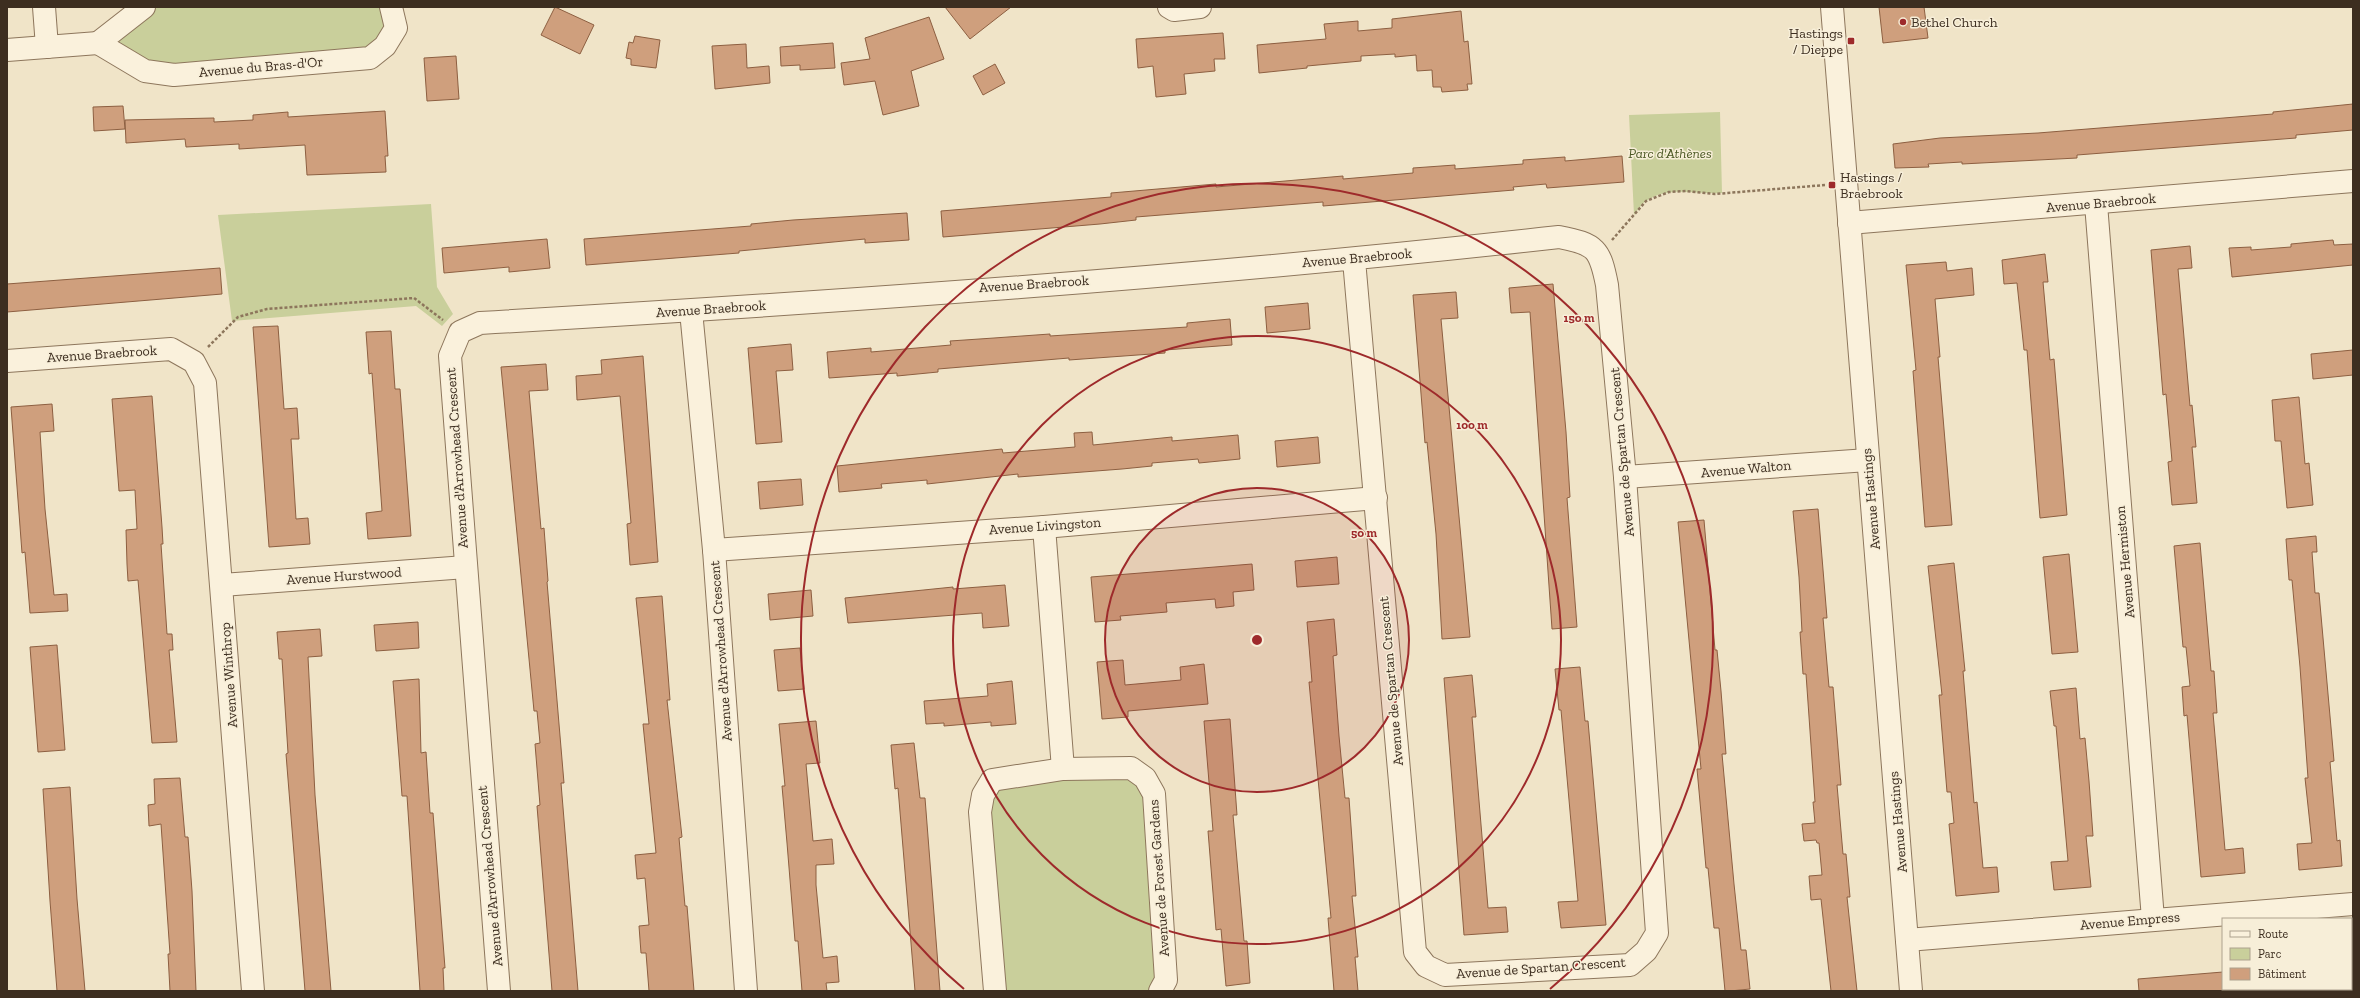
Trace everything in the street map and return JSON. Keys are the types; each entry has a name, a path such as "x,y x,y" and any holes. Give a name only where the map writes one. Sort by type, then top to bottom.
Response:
{"street":[{"path":"44,7 48,47"},
{"path":"7,50 98,43 144,7"},
{"name":"Avenue du Bras-d'Or","path":"98,43 145,71 174,75 370,58 385,46 396,28 391,7"},
{"path":"1168,7 1174,10 1200,7"},
{"name":"Avenue Hastings","path":"1832,7 1911,991"},
{"name":"Avenue Braebrook","path":"1849,223 2096,204 2353,181"},
{"name":"Avenue Hermiston","path":"2096,204 2153,919"},
{"name":"Avenue Braebrook","path":"453,328 480,323 691,310 1354,260 1559,236 1584,242 1606,250"},
{"name":"Avenue de Spartan Crescent","path":"1354,260 1415,952 1426,966 1445,975 1630,965 1646,951 1657,933 1624,477 1607,285 1606,250"},
{"name":"Avenue d'Arrowhead Crescent","path":"691,310 714,550 746,991"},
{"name":"Avenue d'Arrowhead Crescent","path":"453,328 450,356 499,991"},
{"name":"Avenue Braebrook","path":"7,361 171,349 200,356"},
{"name":"Avenue Winthrop","path":"200,356 205,383 222,585 253,991"},
{"name":"Avenue Walton","path":"1624,477 1868,460"},
{"name":"Avenue Livingston","path":"714,550 1044,526 1376,498"},
{"path":"1044,526 1063,770"},
{"name":"Avenue Hurstwood","path":"222,585 466,567"},
{"name":"Avenue de Forest Gardens","path":"995,991 980,812 983,795 992,780 1063,770 1131,768 1145,778 1154,794 1166,980 1160,991"},
{"name":"Avenue Empress","path":"1908,940 2353,904"}],"path":[{"path":"1606,250 1646,201 1669,192 1686,191 1715,194 1829,185"},
{"path":"200,356 238,317 267,309 414,298 453,328"}],"green space":[{"path":"144,7 391,7 385,46 174,75 98,43"},
{"name":"Parc d'Athènes","path":"1720,112 1722,193 1664,193 1644,202 1634,215 1629,115"},
{"path":"431,204 437,287 453,314 442,326 416,306 232,321 218,215"},
{"path":"1145,778 1160,991 995,991 983,795 992,780"}],"building":[{"path":"555,7 594,25 580,54 541,35"},
{"path":"945,7 1011,7 970,39"},
{"name":"Bethel Church","path":"1879,7 1924,7 1928,38 1883,43"},
{"path":"1461,11 1464,42 1468,41 1472,84 1467,84 1468,90 1442,92 1441,87 1433,87 1432,70 1417,71 1416,55 1395,57 1395,54 1361,56 1361,61 1307,66 1307,68 1259,73 1257,45 1326,39 1324,24 1358,21 1358,31 1392,28 1392,19"},
{"path":"929,17 944,59 911,71 919,106 883,115 875,81 844,85 841,63 870,59 865,38"},
{"path":"1223,33 1225,59 1214,59 1215,71 1184,74 1186,94 1156,97 1153,66 1138,68 1136,39"},
{"path":"635,36 660,40 656,68 631,65 631,59 626,58 629,42 633,43"},
{"path":"833,43 835,68 800,70 800,65 781,66 780,47"},
{"path":"746,44 747,68 769,66 770,83 715,89 712,46"},
{"path":"456,56 459,99 427,101 424,58"},
{"path":"995,64 1005,83 983,95 973,76"},
{"path":"2353,104 2353,130 2296,135 2296,138 2077,155 2077,158 1962,164 1962,162 1928,164 1929,167 1895,168 1893,144 1940,138 2038,133 2273,114 2273,112"},
{"path":"123,106 125,129 94,131 93,107"},
{"path":"385,111 388,156 385,156 386,172 307,175 305,145 239,149 239,144 186,147 185,139 126,143 125,120 214,118 214,122 253,120 253,115 288,112 288,117"},
{"path":"1622,156 1624,182 1547,188 1546,184 1513,187 1514,190 1323,206 1323,202 1136,217 1136,220 1100,224 943,237 941,211 1111,197 1111,193 1216,184 1216,187 1343,176 1343,179 1413,173 1413,168 1455,165 1455,169 1523,164 1523,160 1565,157 1565,161"},
{"path":"907,213 909,240 865,243 865,239 739,251 739,253 586,265 584,239 751,226 751,224 793,220"},
{"path":"547,239 550,268 509,272 509,267 444,273 442,248"},
{"path":"2333,240 2334,245 2353,244 2353,265 2232,277 2229,248 2251,247 2251,250 2291,247 2291,244"},
{"path":"2190,246 2192,268 2178,269 2190,406 2192,405 2196,447 2192,447 2197,503 2172,505 2168,462 2172,461 2166,394 2163,395 2151,250"},
{"path":"2045,254 2048,282 2043,282 2050,360 2054,359 2067,515 2040,518 2027,350 2024,350 2017,283 2004,284 2002,260"},
{"path":"1946,262 1947,271 1972,268 1974,295 1935,299 1940,357 1938,357 1952,525 1925,527 1913,371 1916,370 1906,265"},
{"path":"220,268 222,294 7,312 7,284"},
{"path":"1553,284 1566,432 1570,497 1567,498 1577,627 1552,629 1530,312 1511,313 1509,288"},
{"path":"1456,292 1458,318 1441,319 1470,637 1442,639 1436,534 1427,442 1425,443 1413,295"},
{"path":"1308,303 1310,329 1267,333 1265,307"},
{"path":"1230,319 1232,345 1165,350 1165,353 1069,360 1069,358 938,369 938,372 897,376 897,373 829,378 827,352 871,348 871,352 951,345 950,341 1187,327 1187,323"},
{"path":"278,326 284,409 297,408 299,439 291,439 296,519 308,518 310,544 269,547 253,327"},
{"path":"391,331 395,389 400,389 411,536 368,539 366,513 382,511 372,373 369,374 366,332"},
{"path":"791,344 793,370 776,371 782,442 756,444 748,348"},
{"path":"2353,350 2353,375 2313,379 2311,354"},
{"path":"643,356 658,562 630,565 627,524 631,523 620,396 577,400 576,376 602,374 601,360"},
{"path":"546,364 548,390 529,391 541,529 544,528 547,582 564,783 561,783 578,991 552,991 537,806 540,805 535,744 540,743 537,711 534,711 501,367"},
{"path":"152,396 162,527 163,544 161,544 167,634 172,634 173,650 169,650 177,742 152,743 138,580 128,581 126,530 137,529 135,490 119,491 112,399"},
{"path":"2299,397 2305,464 2309,463 2313,505 2287,508 2281,441 2275,441 2272,400"},
{"path":"52,404 54,431 40,432 45,509 54,595 67,594 68,611 30,613 25,552 22,553 11,407"},
{"path":"1092,432 1093,445 1172,437 1172,441 1238,435 1240,459 1199,463 1198,459 1152,463 1152,466 1122,469 1018,477 1018,474 927,484 927,480 881,484 882,488 839,492 837,466 1002,449 1003,453 1075,447 1074,433"},
{"path":"1318,437 1320,463 1277,467 1275,441"},
{"path":"801,479 803,505 760,509 758,482"},
{"path":"1818,509 1827,618 1823,618 1829,687 1833,687 1841,785 1837,785 1843,854 1846,854 1850,897 1847,897 1857,991 1831,991 1821,899 1811,900 1809,876 1822,875 1819,843 1817,843 1816,840 1804,841 1802,824 1815,823 1813,802 1815,802 1806,674 1803,674 1800,632 1802,632 1799,577 1793,511"},
{"path":"1704,520 1715,650 1717,650 1721,691 1726,754 1722,754 1734,884 1741,950 1746,950 1750,989 1730,991 1725,991 1719,928 1714,928 1708,868 1706,868 1697,769 1701,769 1678,522"},
{"path":"2316,536 2317,552 2312,552 2315,593 2319,593 2334,761 2330,762 2337,841 2340,840 2342,866 2299,870 2297,844 2312,843 2305,778 2308,778 2300,667 2292,580 2289,580 2286,539"},
{"path":"2200,543 2211,671 2214,671 2217,713 2213,713 2225,850 2243,848 2245,873 2201,877 2187,715 2184,716 2182,687 2190,686 2186,647 2183,647 2174,546"},
{"path":"2069,554 2078,652 2052,654 2043,557"},
{"path":"1337,557 1339,584 1297,587 1295,561"},
{"path":"1954,563 1965,671 1963,671 1974,803 1977,802 1983,868 1997,867 1999,892 1956,896 1949,824 1954,823 1951,792 1947,792 1939,695 1942,695 1928,566"},
{"path":"1252,564 1254,590 1233,592 1234,606 1216,608 1215,599 1166,603 1167,612 1120,616 1121,620 1095,622 1091,577"},
{"path":"1005,585 1009,626 983,628 982,613 848,623 845,598 953,587 953,589"},
{"path":"811,590 813,616 770,620 768,594"},
{"path":"662,596 670,700 667,700 682,837 679,838 685,906 687,906 694,991 649,991 646,953 641,953 639,926 649,925 645,878 637,879 635,855 656,853 643,724 649,724 636,598"},
{"path":"1334,619 1337,655 1333,656 1339,736 1345,798 1349,798 1356,896 1352,896 1358,957 1355,957 1358,991 1334,991 1328,918 1331,918 1309,682 1312,682 1307,622"},
{"path":"418,622 419,648 376,651 374,625"},
{"path":"320,629 322,656 308,657 315,795 331,991 305,991 286,754 288,753 282,659 279,659 277,632"},
{"path":"57,645 65,750 38,752 30,647"},
{"path":"800,648 804,689 778,691 774,650"},
{"path":"1123,660 1125,685 1181,680 1180,667 1204,664 1208,704 1128,711 1128,717 1102,719 1097,662"},
{"path":"1580,667 1585,721 1588,721 1606,925 1561,928 1558,902 1578,901 1561,710 1559,710 1555,669"},
{"path":"1472,675 1476,717 1472,717 1488,908 1506,907 1508,932 1464,935 1444,678"},
{"path":"419,679 421,753 426,752 430,813 433,813 445,968 443,968 444,991 420,991 407,796 402,796 393,681"},
{"path":"1012,681 1016,724 991,726 991,722 944,726 944,723 926,724 924,701 988,696 987,684"},
{"path":"2076,688 2080,739 2085,738 2089,781 2093,836 2086,836 2091,887 2054,890 2051,862 2068,861 2056,726 2054,726 2050,691"},
{"path":"1230,719 1237,815 1233,815 1244,941 1247,941 1250,983 1226,986 1221,929 1216,930 1208,831 1213,831 1204,721"},
{"path":"816,721 820,763 806,764 813,841 832,839 834,864 816,865 816,885 823,958 837,956 839,982 826,983 827,991 802,991 798,941 795,941 782,786 785,786 779,724"},
{"path":"914,743 920,798 925,798 940,991 915,991 898,788 895,789 891,745"},
{"path":"180,778 185,837 188,837 196,991 170,991 168,954 170,954 161,824 149,826 148,805 155,804 154,779"},
{"path":"70,787 77,899 85,991 57,991 50,901 43,789"},
{"path":"2222,972 2223,991 2139,991 2138,979"}],"place":[{"name":"Bethel Church","path":"1903,22"},
{"name":"Hastings / Dieppe","path":"1851,41"},
{"name":"Hastings / Braebrook","path":"1832,185"}]}
